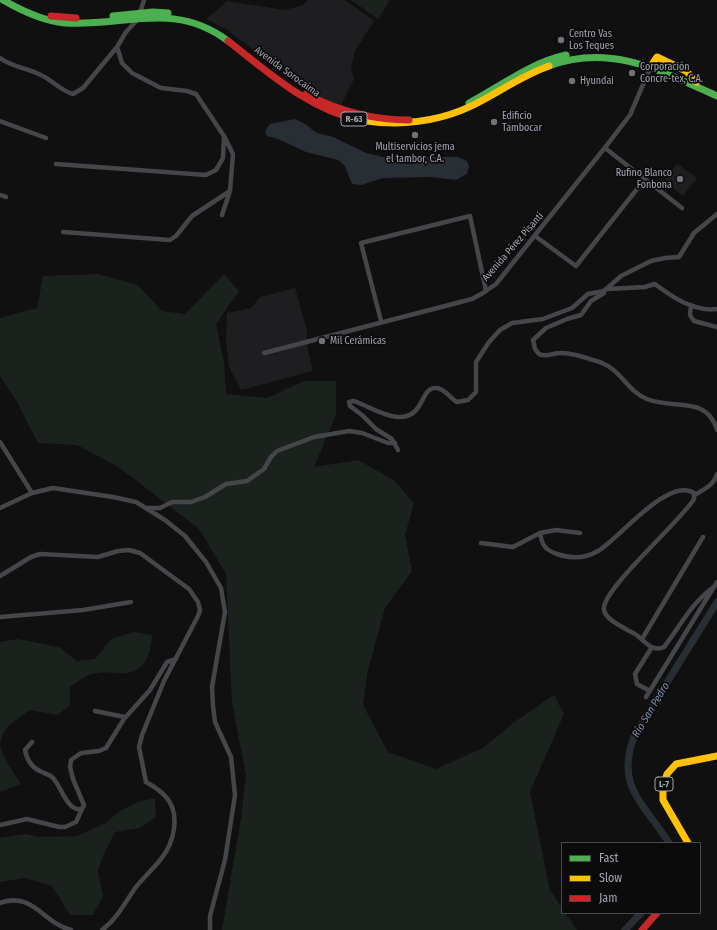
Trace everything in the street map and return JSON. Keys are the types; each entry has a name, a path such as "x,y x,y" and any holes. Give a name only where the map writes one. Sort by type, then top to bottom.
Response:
{"main road":[{"name":"Avenida Sorocaima","path":"3,0 39,18 62,23 139,16"},
{"name":"Avenida Sorocaima","path":"10,0 25,7 56,17 160,17 182,20 217,31 315,105 345,117 363,122 402,124 438,120 483,101 536,70 572,58 590,56 612,57 652,65 717,96"},
{"path":"652,65 657,57 661,58 690,73 695,77 697,82 717,91"},
{"name":"L-7","path":"687,842 675,818 663,800 663,786 667,774 676,764 717,756"},
{"path":"642,930 656,914"}],"street":[{"path":"0,58 6,62 40,74 60,88 73,94 83,88 117,47 126,32 139,16 144,0"},
{"path":"117,47 122,63 132,73 161,88 187,91 196,94 224,136 234,154 230,191 222,215"},
{"name":"Avenida Pérez Pisanti","path":"264,353 381,321 472,299 496,284 630,115 652,65"},
{"path":"0,121 46,138"},
{"path":"56,164 206,175 216,170 223,158 224,136"},
{"path":"605,148 682,208"},
{"path":"535,236 576,266 645,179"},
{"path":"64,232 170,240 176,236 192,216 230,191"},
{"path":"0,195 6,197"},
{"path":"717,214 694,232 679,258 665,258 651,261 621,276 607,290 593,299 581,315 546,328 533,340 533,344 539,354 545,356 565,353 602,363 617,371 629,386 644,398 705,410 711,416 717,430"},
{"path":"381,321 361,243 470,216 486,291"},
{"path":"398,450 395,443 350,406 349,402 356,401 385,414 401,416 418,409 427,391 434,388 442,390 457,402 460,403 468,400 476,392 476,362 489,342 500,330 512,323 543,319 575,306 588,294 607,290 645,287 655,284 668,294 691,305 705,309 717,309"},
{"path":"691,305 690,315 694,321 717,327"},
{"path":"147,508 160,508 172,502 191,502 205,497 226,484 247,481 264,469 271,456 277,451 314,437 349,431 362,433 388,443 395,443"},
{"path":"0,442 32,493"},
{"path":"716,584 687,612 664,647 660,649 652,647 609,618 604,611 605,602 639,559 687,510 695,495 713,483 717,474"},
{"path":"0,508 32,493 53,488 136,502 147,508 185,536 206,562 221,588 225,612 212,687 213,706 216,722 232,757 235,795 225,860 210,916 210,930"},
{"path":"540,533 543,546 549,551 569,558 582,557 601,549 643,511 657,501 684,491 691,492 695,495"},
{"path":"481,543 513,547 540,533 556,530 580,534"},
{"path":"642,639 703,537"},
{"path":"0,576 31,557 40,554 98,557 118,551 129,550 140,553 190,589 198,602 200,610 198,616 176,658 151,712 139,747 146,782 165,796 172,806 174,817 173,834 167,851 162,859 136,887 118,914 102,930"},
{"path":"646,697 716,584"},
{"path":"0,617 83,610 131,602"},
{"path":"650,691 638,684 635,674 652,647"},
{"path":"0,825 27,819 65,827 76,822 84,805 70,767 71,760 81,753 99,751 106,748 125,718 150,690 167,662 176,658"},
{"path":"95,711 125,718"},
{"path":"32,742 25,750 28,760 34,767 51,776 56,781 63,796 76,809 82,810"},
{"path":"0,902 19,900 29,903 61,927 71,930"}],"shaded area":[{"path":"308,0 345,0 374,21 355,51 351,67 354,79 341,105 314,97 226,29 206,19 227,1 285,10 303,5"},
{"path":"351,0 390,0 378,19"},
{"path":"295,119 317,133 333,137 366,153 383,157 458,157 467,161 469,167 467,174 456,180 430,177 383,178 361,185 352,184 345,166 338,160 306,152 278,139 267,136 265,131 270,124"},
{"name":"Rufino Blanco Fonbona","path":"677,163 697,178 683,196 664,181"},
{"path":"98,274 138,285 162,311 185,314 224,274 239,291 216,324 224,363 226,394 267,398 304,381 336,381 336,415 314,467 358,460 394,480 414,503 405,535 412,571 385,608 368,670 363,705 388,752 436,769 483,748 513,723 554,695 564,714 530,792 550,890 561,906 561,914 566,914 577,930 222,930 241,818 246,776 232,702 226,574 199,529 120,468 77,445 38,443 17,402 0,376 0,318 37,308 43,276"},
{"path":"295,288 307,331 307,345 313,371 241,390 229,367 226,340 227,313 251,308 260,297"},
{"path":"134,632 152,635 149,654 143,665 132,672 104,672 89,675 83,678 70,687 70,705 58,715 30,710 15,720 7,728 0,744 0,642 18,639 59,647 77,661 95,659 111,639"},
{"path":"0,747 8,764 21,784 0,792"},
{"path":"155,798 156,817 140,828 115,832 104,853 98,871 103,896 93,915 70,915 52,886 25,878 0,882 0,838 25,834 39,837 77,836 106,823 118,812 137,802"}],"waterway":[{"name":"Río San Pedro","path":"668,842 635,793 630,781 628,767 629,752 635,734 717,602"},
{"name":"Río San Pedro","path":"625,930 640,914"}],"traffic: fast":[{"path":"3,0 33,15 65,23 87,23 148,18 168,18 188,21 208,29 228,41"},
{"path":"113,16 153,12 168,13"},
{"path":"469,103 540,63 566,55"},
{"path":"549,66 572,60 594,57 615,59 656,69 717,96"}],"traffic: slow":[{"path":"653,63 657,57 686,71 697,82"},
{"path":"359,120 407,123 438,118 483,100 524,77 549,66"},
{"path":"687,842 663,800 663,786 667,774 676,764 717,756"}],"traffic: jam":[{"path":"51,16 76,18"},
{"path":"228,41 289,88 305,98 340,115 359,120"},
{"path":"306,94 343,110 395,120 409,120"},
{"path":"642,930 656,914"}],"place":[{"name":"Centro Vas Los Teques","path":"561,40"},
{"name":"Corporación Concre-tex, C.A.","path":"632,73"},
{"name":"Hyundai","path":"572,81"},
{"name":"Edificio Tambocar","path":"494,122"},
{"name":"Multiservicios jema el tambor, C.A.","path":"415,135"},
{"name":"Rufino Blanco Fonbona","path":"680,179"},
{"name":"Mil Cerámicas","path":"322,341"}]}
